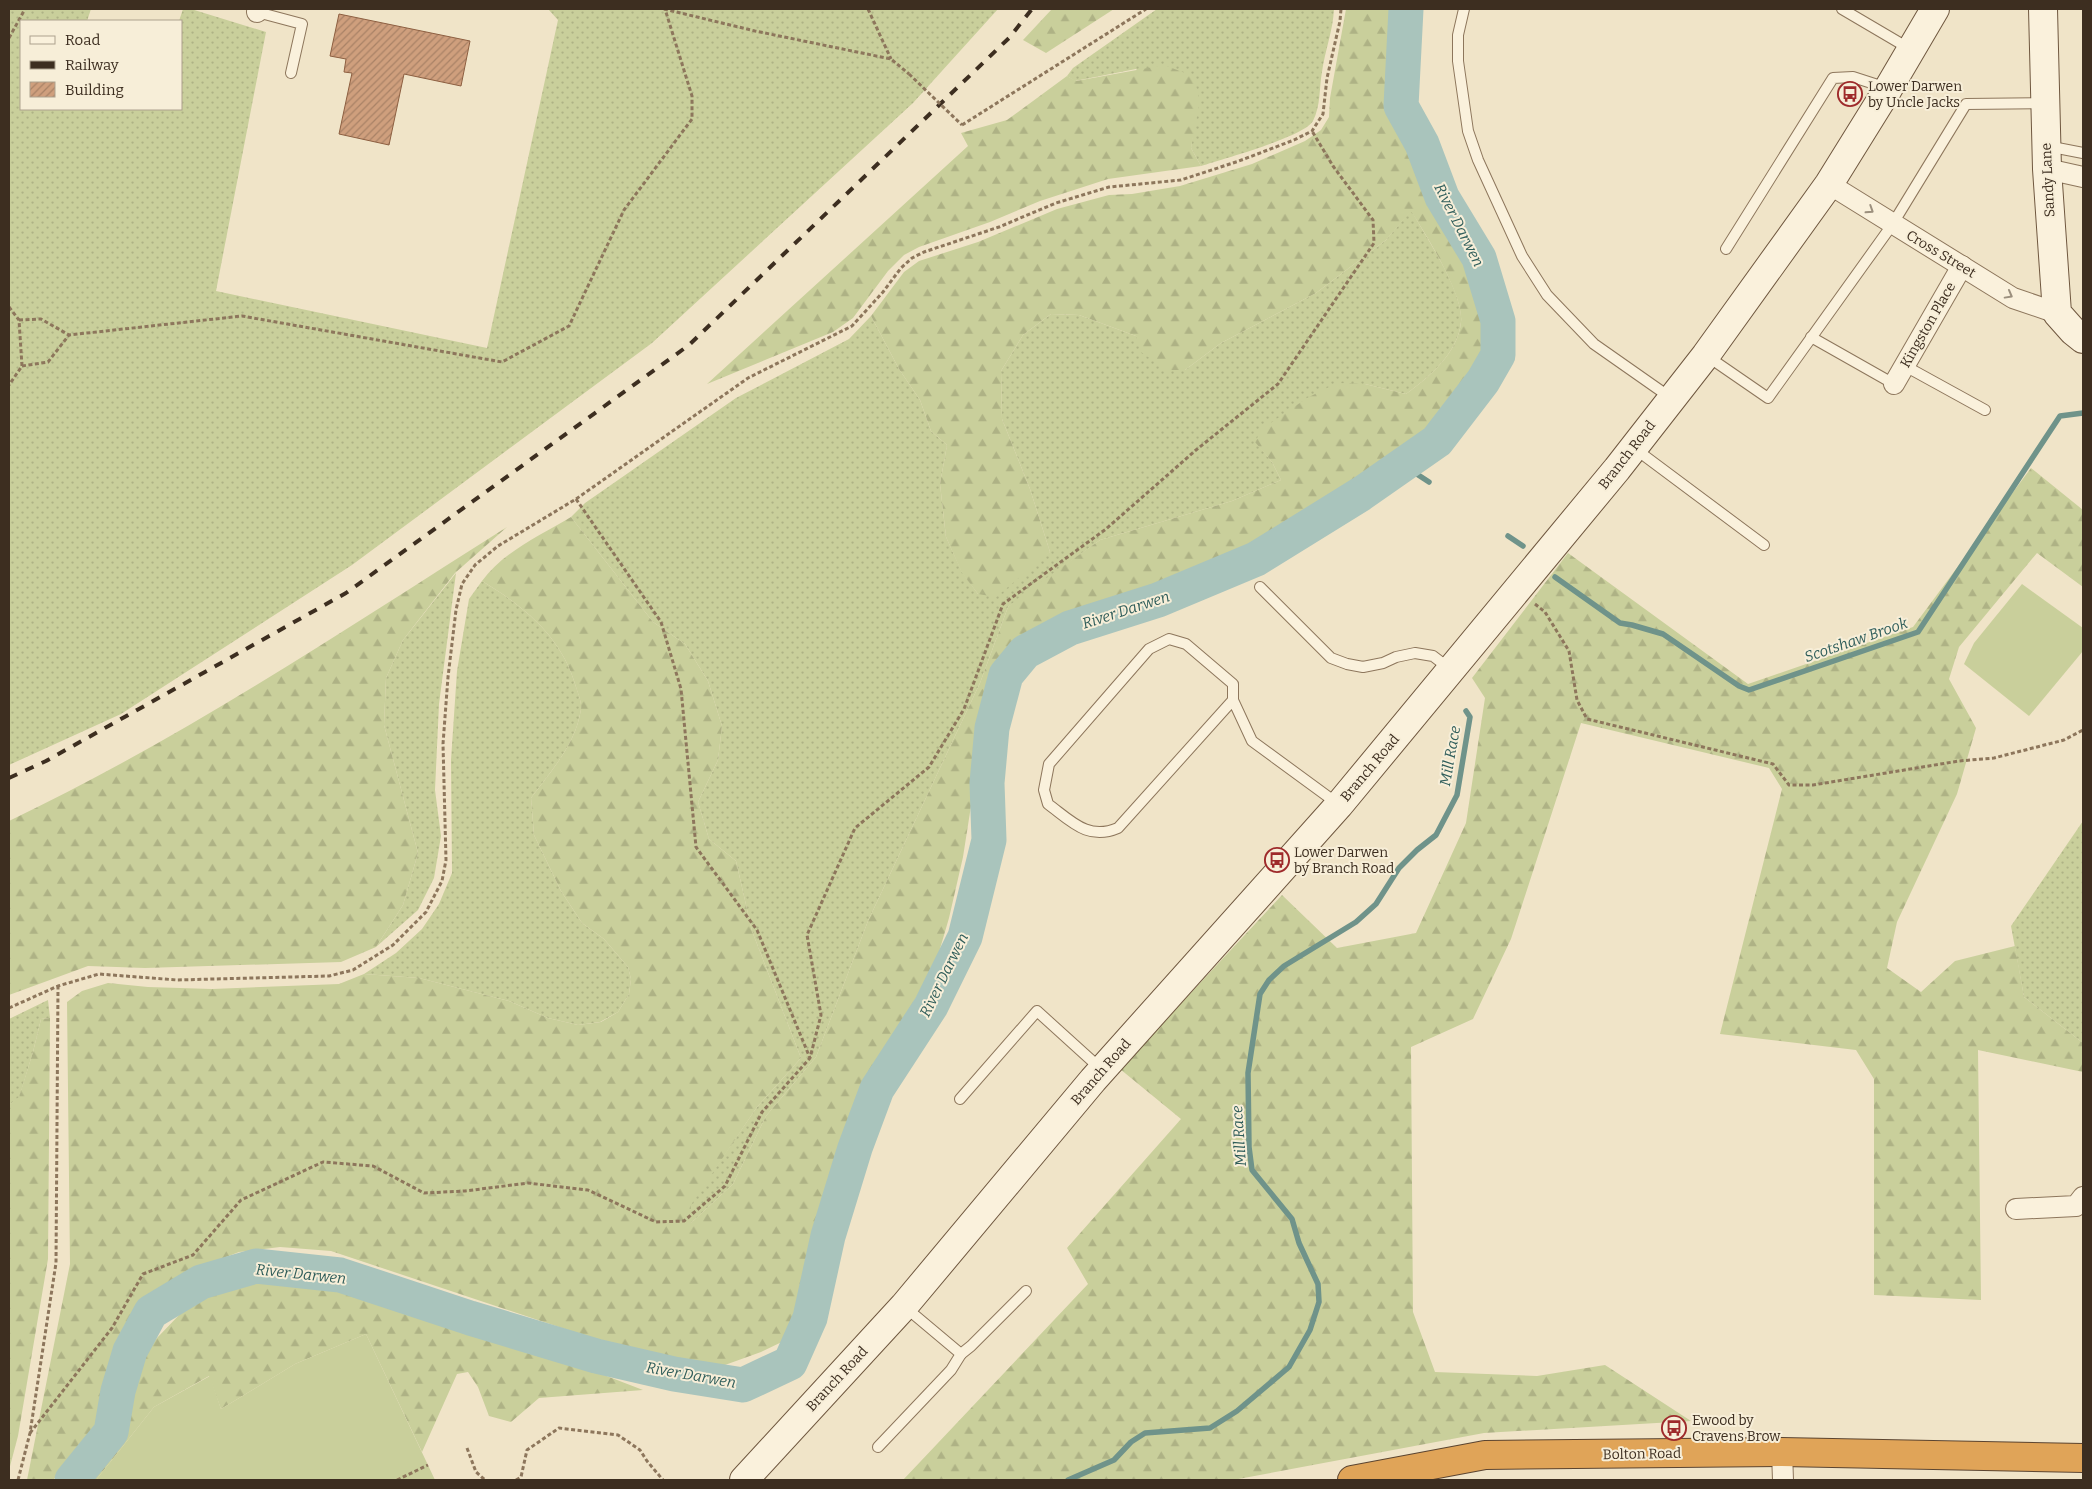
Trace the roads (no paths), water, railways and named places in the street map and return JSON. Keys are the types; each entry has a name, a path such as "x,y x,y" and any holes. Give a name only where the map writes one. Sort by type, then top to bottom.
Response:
{"highway":[{"name":"Bolton Road","path":"1352,1480 1485,1455 1782,1452 2083,1458"}],"street":[{"name":"Branch Road","path":"744,1480 904,1306 1102,1070 1339,805 1633,448 1706,355 1829,184 1935,9"},
{"name":"Sandy Lane","path":"2043,9 2046,157 2057,313"},
{"path":"2046,157 2083,177"},
{"name":"Cross Street","path":"1829,184 1892,225 2013,298 2057,313"},
{"name":"Kingston Place","path":"1894,384 1962,266"},
{"path":"2057,313 2083,339"},
{"path":"2016,1209 2076,1206 2083,1197"},
{"path":"1782,1452 1783,1480"}],"lane":[{"path":"1464,9 1458,35 1458,60 1468,131 1478,160 1522,256 1547,296 1594,344 1672,398"},
{"path":"1842,9 1911,49"},
{"path":"258,10 302,24 291,74"},
{"path":"1726,249 1833,78 1853,76 1888,89"},
{"path":"1706,355 1768,398 1892,225 1966,104 2045,103"},
{"path":"2046,157 2083,154"},
{"path":"1811,338 1894,384"},
{"path":"1905,366 1985,410"},
{"path":"1633,448 1764,545"},
{"path":"1260,587 1331,658 1363,667 1416,653 1434,656 1450,670"},
{"path":"1233,700 1118,828 1105,833 1091,832 1079,828 1048,804 1044,790 1049,764 1149,649 1169,639 1186,644 1233,684 1233,700 1237,713 1252,741 1339,805"},
{"path":"960,1099 1037,1011 1102,1070"},
{"path":"878,1447 951,1370 960,1354 971,1346 1026,1291"},
{"path":"904,1306 960,1354"}],"waterway":[{"name":"River Darwen","path":"72,1480 111,1432 118,1391 130,1351 151,1312 201,1282 256,1266 340,1275 470,1318 596,1356 674,1374 743,1385 790,1363 810,1318 828,1236 855,1148 877,1089 931,1006 965,937 989,840 987,783 992,728 1006,675 1025,652 1070,628 1158,600 1256,559 1361,494 1437,441 1483,381 1498,355 1498,321 1479,258 1442,197 1422,144 1401,106 1406,9"},
{"name":"Scotshaw Brook","path":"1555,577 1620,623 1663,634 1739,686 1749,690 1918,632 2060,416 2083,413"},
{"name":"Scotshaw Brook","path":"1403,465 1429,482"},
{"name":"Scotshaw Brook","path":"1508,536 1523,546"},
{"name":"Mill Race","path":"1068,1480 1114,1460 1131,1442 1145,1433 1210,1428 1237,1411 1289,1367 1310,1330 1319,1302 1318,1284 1299,1243 1292,1219 1252,1170 1249,1147 1248,1073 1260,994 1269,980 1284,966 1356,922 1376,904 1399,868 1436,835 1457,795 1470,717 1466,711"}],"railway":[{"path":"9,778 46,761 346,593 689,345 1009,38 1032,9"}],"place":[{"name":"Lower Darwen by Uncle Jacks","path":"1850,94"},
{"name":"Lower Darwen by Branch Road","path":"1277,860"},
{"name":"Ewood by Cravens Brow","path":"1674,1428"}]}
